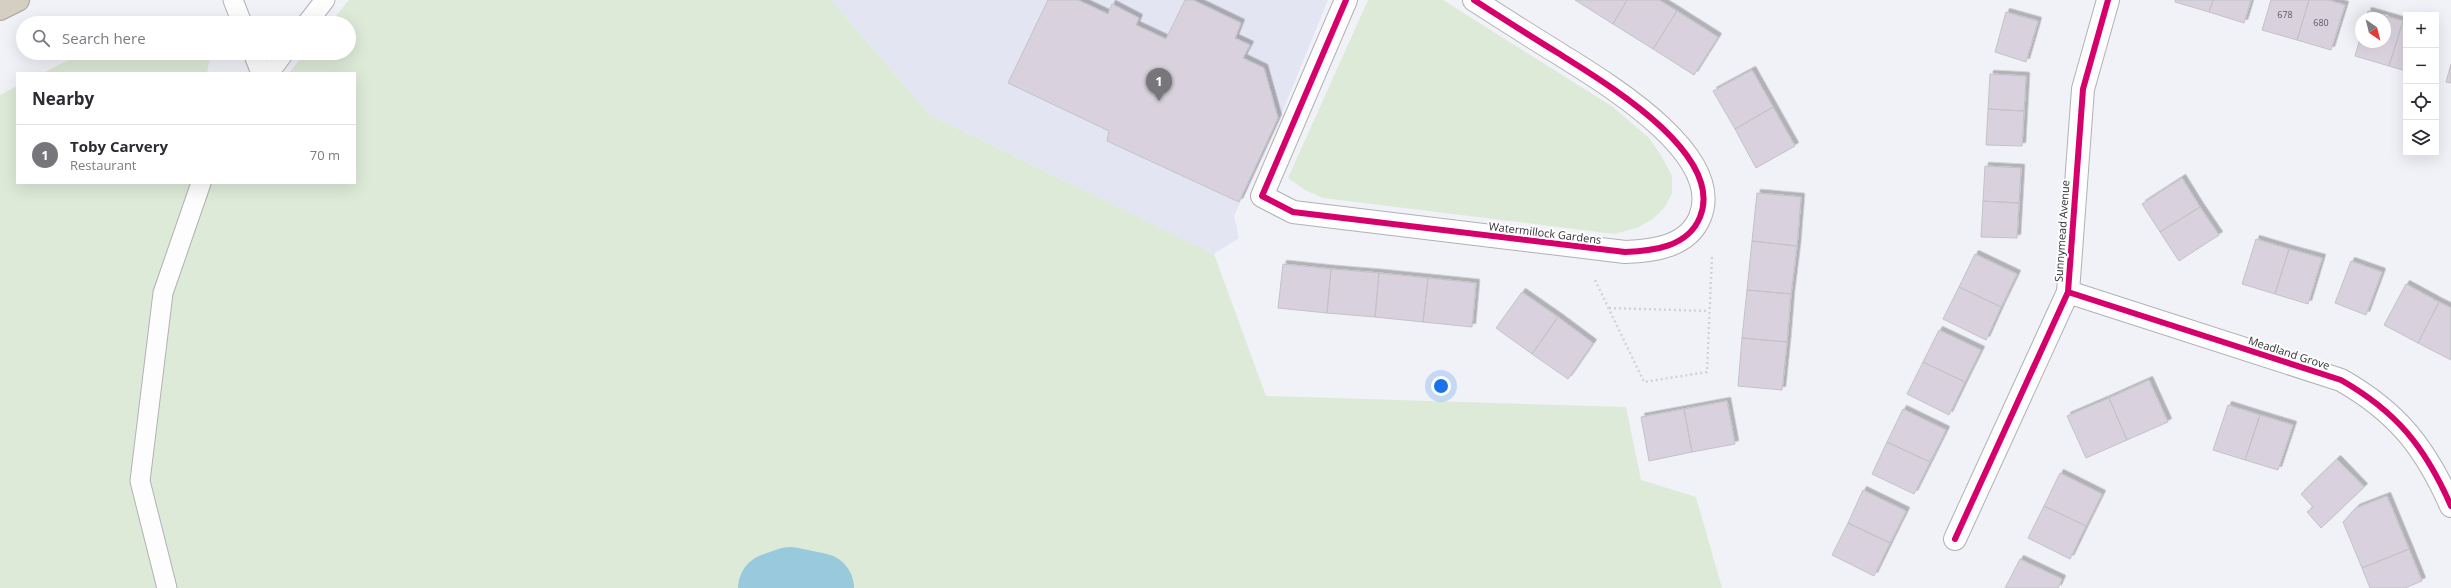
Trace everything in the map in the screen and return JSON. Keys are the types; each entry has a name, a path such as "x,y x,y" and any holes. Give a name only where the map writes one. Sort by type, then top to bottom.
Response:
{"highway":[{"path":"0,9 18,0"}],"street":[{"name":"Watermillock Gardens","path":"1346,0 1262,196 1293,212 1594,249 1625,252 1647,251 1670,246 1684,237 1696,225 1702,211 1704,197 1700,181 1682,149 1664,128 1647,113 1609,86 1474,0"},
{"name":"Sunnymead Avenue","path":"1955,539 2068,292 2083,90 2108,0"},
{"name":"Meadland Grove","path":"2068,292 2341,380 2370,397 2399,422 2437,474 2451,506"}],"lane":[{"path":"232,0 239,16"},
{"path":"312,16 325,0"},
{"path":"256,60 261,72"},
{"path":"270,72 279,60"},
{"path":"167,588 140,481 163,292 201,184"}],"path":[{"path":"1594,249 1593,276 1644,382 1707,372 1713,238 1696,225"},
{"path":"1609,308 1709,311"}],"shaded area":[{"path":"831,0 1328,0 1282,113 1234,216 1239,238 1214,254 930,115"}],"green space":[{"path":"349,0 831,0 930,115 1214,254 1266,396 1626,407 1641,480 1696,497 1722,588 0,588 0,95 16,87 16,184 356,184 356,72 290,72 299,60 356,60 356,16 336,16"},
{"path":"1368,0 1443,0 1613,107 1649,138 1661,155 1672,176 1672,193 1665,207 1653,219 1637,228 1614,234 1323,198 1305,190 1288,178"},
{"path":"68,60 209,60 207,72 45,72"}],"building":[{"path":"1048,0 1078,0 1108,14 1112,4 1139,18 1136,25 1166,39 1185,0 1193,0 1241,23 1235,38 1250,45 1243,58 1264,68 1278,118 1239,202 1107,141 1109,131 1008,83"},
{"path":"1575,0 1627,0 1613,24"},
{"path":"1627,0 1659,0 1677,11 1653,49 1613,24"},
{"path":"2175,0 2213,0 2209,12 2175,2"},
{"path":"2213,0 2251,0 2244,23 2209,12"},
{"path":"2271,0 2309,0 2297,40 2262,30"},
{"path":"2309,0 2328,0 2345,5 2331,50 2297,40"},
{"path":"1677,11 1718,37 1694,75 1653,49"},
{"path":"2006,12 2038,21 2026,62 1995,52"},
{"path":"2391,18 2403,21 2389,66 2355,56 2357,48 2391,48"},
{"path":"2403,21 2403,70 2389,66"},
{"path":"2451,64 2451,83 2446,82"},
{"path":"1752,70 1773,107 1735,129 1713,91"},
{"path":"1990,74 2026,76 2024,111 1988,109"},
{"path":"1773,107 1795,146 1756,168 1735,129"},
{"path":"1988,109 2024,111 2022,146 1986,145"},
{"path":"1985,166 2021,168 2019,203 1983,201"},
{"path":"2182,178 2200,207 2160,232 2142,204"},
{"path":"1757,193 1801,197 1797,246 1752,241"},
{"path":"1983,201 2019,203 2017,238 1981,237"},
{"path":"2200,207 2219,235 2179,261 2160,232"},
{"path":"2256,239 2289,249 2275,294 2242,284"},
{"path":"1752,241 1797,246 1791,294 1747,290"},
{"path":"2289,249 2322,258 2308,304 2275,294"},
{"path":"1975,254 2017,274 2001,307 1959,287"},
{"path":"2351,261 2382,272 2366,315 2335,303"},
{"path":"1283,264 1331,269 1327,313 1278,308"},
{"path":"1331,269 1379,273 1375,317 1327,313"},
{"path":"1379,273 1428,278 1423,322 1375,317"},
{"path":"1428,278 1476,283 1472,327 1423,322"},
{"path":"2406,284 2439,302 2418,343 2384,325"},
{"path":"1959,287 2001,307 1986,340 1943,319"},
{"path":"1747,290 1791,294 1787,342 1742,338"},
{"path":"1522,292 1558,317 1532,354 1496,328"},
{"path":"2439,302 2451,308 2451,360 2418,343"},
{"path":"1558,317 1593,343 1568,379 1532,354"},
{"path":"1939,330 1981,350 1965,382 1923,362"},
{"path":"1742,338 1787,342 1782,390 1738,386"},
{"path":"1923,362 1965,382 1949,415 1907,394"},
{"path":"2149,380 2168,422 2127,440 2109,398"},
{"path":"2109,398 2127,440 2086,458 2067,416"},
{"path":"1727,401 1735,444 1692,452 1684,409"},
{"path":"2228,405 2260,415 2245,460 2213,450"},
{"path":"1684,409 1692,452 1649,461 1641,417"},
{"path":"1903,409 1946,430 1930,462 1887,442"},
{"path":"2260,415 2293,425 2278,470 2245,460"},
{"path":"1887,442 1930,462 1914,494 1872,474"},
{"path":"2337,459 2364,487 2321,528 2307,512 2313,507 2301,494"},
{"path":"2060,473 2102,494 2086,526 2044,506"},
{"path":"1863,490 1906,511 1890,543 1848,523"},
{"path":"2387,496 2409,549 2362,568 2343,522 2356,508"},
{"path":"2044,506 2086,526 2070,559 2028,538"},
{"path":"1848,523 1890,543 1874,576 1832,555"},
{"path":"2409,549 2422,581 2405,588 2370,588 2362,568"},
{"path":"2020,559 2062,579 2058,588 2005,588"}],"waterway":[{"path":"773,588 790,582 819,588"}],"cycle path":[{"path":"1346,0 1262,196 1293,212 1625,252 1658,248 1678,241 1687,235 1700,217 1703,193 1695,168 1678,144 1629,100 1578,65 1526,34 1474,0"},
{"path":"1955,539 2068,292 2083,89 2108,0"},
{"path":"2068,292 2341,380 2361,392 2394,418 2420,449 2431,466 2451,506"}],"place":[{"name":"Toby Carvery","path":"1159,101"}]}
